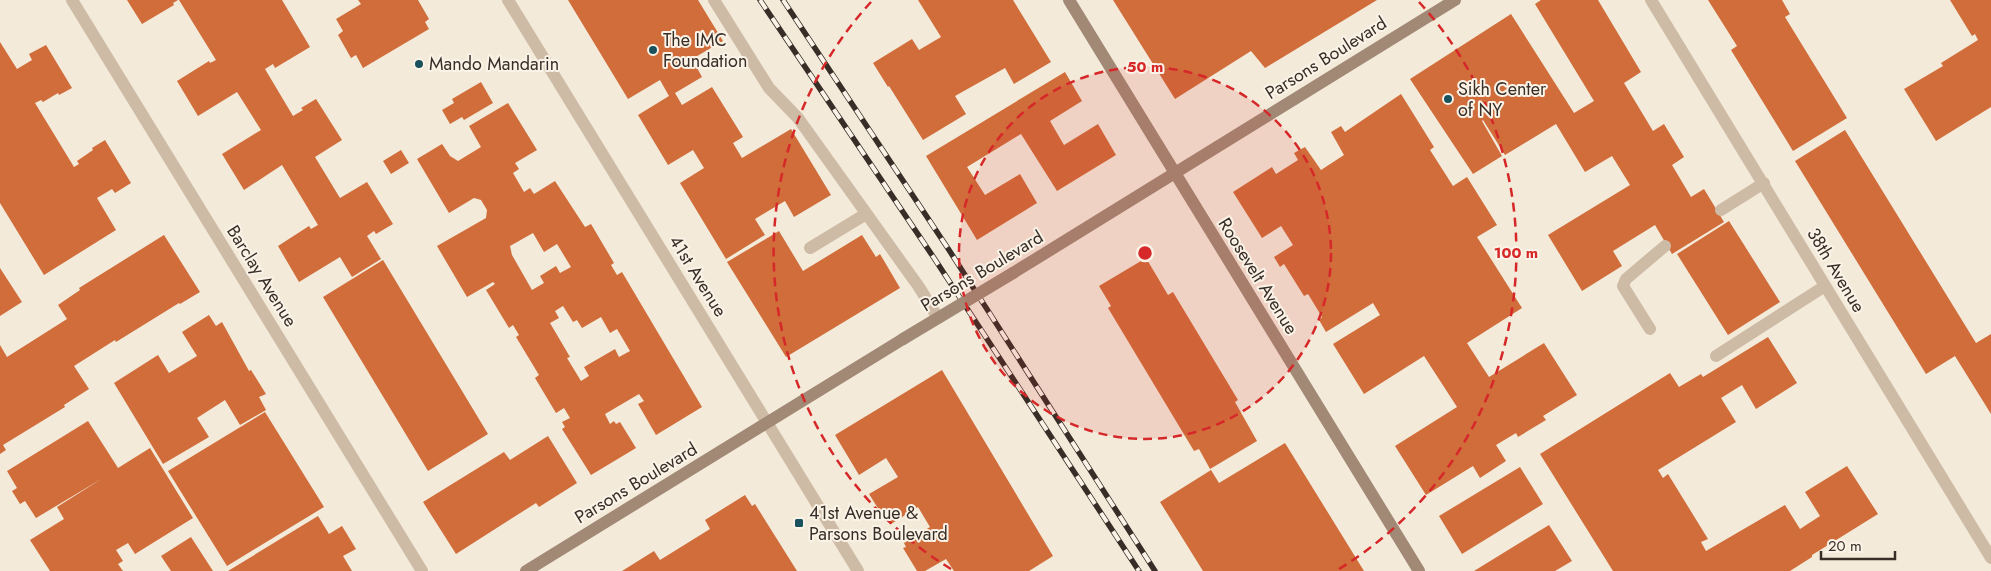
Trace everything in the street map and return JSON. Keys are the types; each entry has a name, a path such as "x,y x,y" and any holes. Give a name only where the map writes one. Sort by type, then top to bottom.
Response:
{"street":[{"name":"Barclay Avenue","path":"72,0 422,571"},
{"name":"41st Avenue","path":"508,0 858,571"},
{"path":"714,0 769,88 798,118 919,287 938,318"},
{"name":"Roosevelt Avenue","path":"1069,0 1419,571"},
{"name":"Parsons Boulevard","path":"526,571 1455,0"},
{"name":"38th Avenue","path":"1651,0 1991,558"},
{"path":"1721,210 1764,183"},
{"path":"810,248 866,214"},
{"path":"1650,329 1623,286 1626,279 1665,246"},
{"path":"1716,356 1825,286"}],"building":[{"path":"127,0 178,0 173,3 174,5 142,24"},
{"path":"179,0 282,0 310,47 275,68 273,64 265,69 293,116 303,110 301,108 316,99 342,140 315,157 340,198 367,182 393,224 376,234 374,231 367,236 381,259 352,277 340,257 299,282 278,246 309,226 311,229 318,225 282,165 244,190 222,154 261,130 237,92 198,116 177,81 209,61 210,63 216,60"},
{"path":"358,0 418,0 429,19 425,22 429,29 363,68 356,55 351,58 338,35 343,31 336,19 361,4"},
{"path":"568,0 698,0 723,41 692,59 702,77 675,93 682,105 712,87 743,137 733,143 742,158 791,129 831,195 794,217 785,201 755,219 765,235 726,259 680,183 704,168 693,150 668,165 638,115 669,96 660,80 628,99"},
{"path":"918,0 1013,0 1051,62 1014,84 1005,68 955,96 966,114 923,140 873,63 912,39 919,50 941,37"},
{"path":"1113,0 1377,0 1265,68 1251,51 1175,99"},
{"path":"1541,0 1598,0 1641,72 1624,83 1653,131 1664,124 1684,157 1672,165 1691,197 1704,189 1724,222 1672,254 1655,225 1613,251 1622,266 1582,291 1548,235 1630,185 1612,156 1585,172 1556,124 1505,155 1483,120 1502,156 1473,174 1410,79 1511,14 1574,113 1594,101 1535,4"},
{"path":"1708,0 1782,0 1790,14 1785,17 1847,118 1793,151 1731,50 1737,46"},
{"path":"1950,0 1991,0 1991,107 1936,141 1904,89 1943,66 1941,63 1978,40 1975,34 1972,36"},
{"path":"0,42 17,69 32,60 29,54 46,45 72,88 59,95 58,93 43,102 41,100 35,103 74,167 79,164 77,161 105,140 131,183 115,193 112,189 97,198 116,230 44,275 0,203"},
{"path":"1065,72 1082,101 1050,121 1064,145 1098,124 1116,155 1057,191 1021,134 967,167 985,195 1020,174 1037,203 977,240 926,156"},
{"path":"481,82 493,103 464,120 462,117 450,124 442,110 454,103 452,99"},
{"path":"1401,94 1434,147 1430,150 1453,186 1467,177 1497,225 1477,237 1522,308 1467,343 1489,377 1544,343 1577,395 1543,416 1546,420 1518,437 1516,433 1496,445 1506,461 1480,478 1473,466 1426,495 1395,446 1457,407 1424,356 1364,394 1333,344 1380,315 1373,303 1326,332 1319,320 1322,317 1308,294 1304,296 1284,264 1280,267 1274,257 1293,245 1281,226 1262,238 1233,192 1272,167 1276,174 1298,160 1294,153 1305,147 1321,170 1344,155 1331,132 1341,126 1345,132"},
{"path":"508,103 537,150 515,163 519,169 513,173 524,192 530,188 534,194 555,181 585,227 591,224 614,263 611,265 617,275 622,272 702,407 656,435 638,404 644,401 639,394 605,414 610,424 614,421 616,424 620,422 636,448 591,475 562,429 565,427 562,422 570,418 564,408 556,413 535,378 539,375 516,337 519,335 513,325 509,328 486,290 495,284 493,282 467,297 437,246 486,218 487,210 481,200 474,198 449,213 417,159 442,144 450,156 458,161 481,147 469,126","holes":["533,233 544,252 557,244 571,267 560,273 556,266 540,276 544,283 532,290 512,255 510,246","563,306 573,322 577,320 582,328 601,317 610,333 617,329 630,351 619,357 615,349 584,367 589,376 581,381 567,358 570,357 550,323 559,318 555,311"]},
{"path":"1845,130 1976,343 1991,334 1991,414 1955,356 1926,374 1795,161"},
{"path":"401,150 409,163 391,174 383,161"},
{"path":"1729,221 1780,302 1728,335 1677,254"},
{"path":"779,231 803,271 862,235 876,257 880,254 900,288 786,357 727,262"},
{"path":"164,235 200,292 116,342 115,340 74,366 89,389 64,405 65,407 3,445 6,450 0,454 0,345 7,357 67,319 58,305 80,290 79,288"},
{"path":"1146,258 1168,295 1173,292 1238,400 1235,402 1257,441 1210,469 1199,449 1194,451 1108,308 1111,306 1099,286"},
{"path":"383,260 488,434 428,471 323,297"},
{"path":"0,268 22,302 0,316"},
{"path":"209,315 216,326 222,322 249,371 251,370 266,394 259,397 266,410 240,425 225,400 197,418 209,437 163,464 114,383 158,355 169,373 197,356 182,332"},
{"path":"1768,337 1797,383 1756,409 1742,385 1721,398 1736,422 1658,470 1663,478 1668,474 1708,539 1701,542 1706,551 1785,505 1800,529 1820,516 1805,492 1847,466 1878,514 1790,571 1613,571 1540,454 1670,373 1679,387 1701,374 1703,377"},
{"path":"942,370 1053,556 1029,571 954,571 946,559 925,571 917,571 903,548 906,547 904,543 930,527 918,507 891,524 888,520 886,521 869,494 898,477 886,458 859,475 835,435"},
{"path":"265,412 324,507 227,566 168,471"},
{"path":"88,421 118,468 150,448 193,518 135,554 128,543 116,550 123,561 118,564 123,571 50,571 30,540 64,519 57,507 103,478 36,518 25,501 20,504 12,491 17,488 7,471"},
{"path":"548,436 577,483 539,507 536,503 456,554 423,502 504,452 510,460"},
{"path":"1285,443 1364,571 1203,571 1160,502 1211,470 1219,483"},
{"path":"1520,467 1543,504 1462,554 1439,516"},
{"path":"745,495 752,506 755,504 797,571 622,571 654,551 660,560 710,529 705,520"},
{"path":"318,516 329,534 342,526 356,549 343,556 352,571 228,571"},
{"path":"1549,525 1572,561 1555,571 1474,571"},
{"path":"191,537 213,571 171,571 161,556"}],"railway":[{"path":"760,0 934,258 1139,571"},
{"path":"783,0 949,250 1155,571"}],"place":[{"name":"The IMC Foundation","path":"653,50"},
{"name":"Mando Mandarin","path":"419,64"},
{"name":"Sikh Center of NY","path":"1448,99"},
{"name":"41st Avenue & Parsons Boulevard","path":"799,523"}]}
